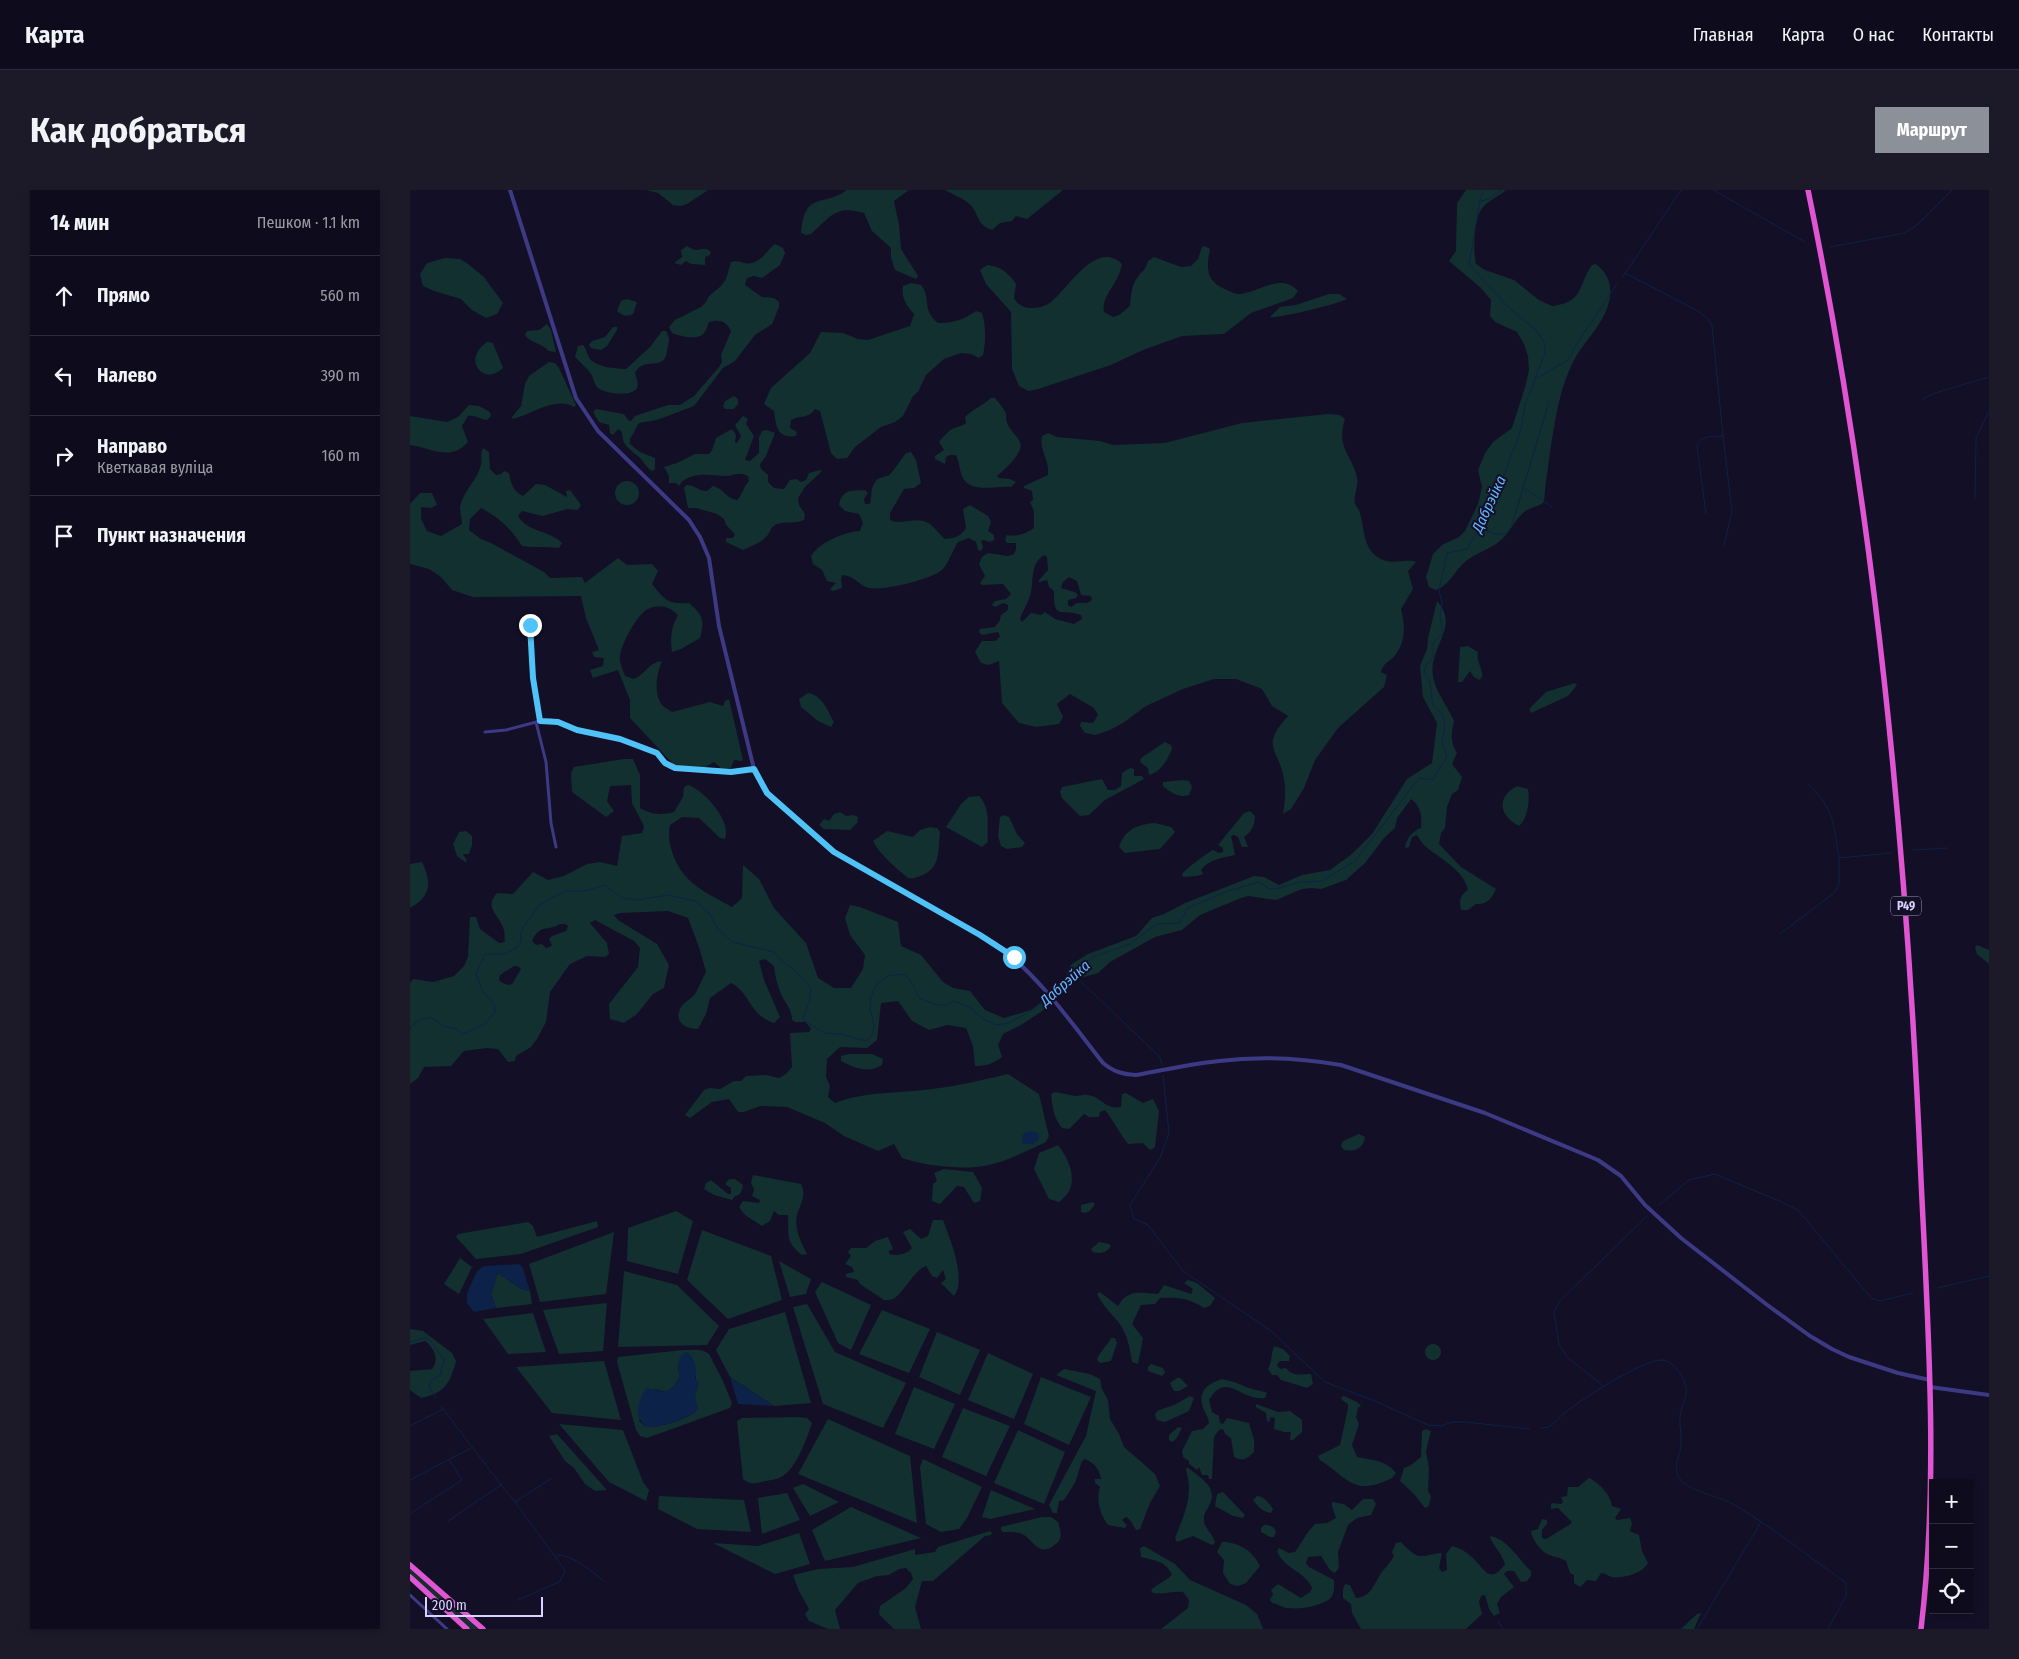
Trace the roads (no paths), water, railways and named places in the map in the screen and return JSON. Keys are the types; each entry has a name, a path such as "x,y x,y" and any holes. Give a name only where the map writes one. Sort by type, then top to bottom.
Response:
{"highway":[{"name":"Р49","path":"1808,190 1832,314 1860,490 1879,636 1897,801 1915,1032 1930,1383 1928,1532 1921,1629"},
{"path":"410,1565 483,1629"},
{"path":"410,1577 467,1629"}],"street":[{"path":"510,190 576,398 581,408 598,431 689,520 709,558 719,626 754,769 767,793 834,852 996,944 1014,957 1045,991 1103,1063 1111,1069 1122,1074 1136,1074 1219,1061 1256,1059 1316,1060 1341,1065 1486,1113 1598,1160 1621,1176 1645,1205 1681,1238 1766,1304 1825,1345 1866,1362 1930,1383 1989,1395"},
{"path":"530,625 538,722 546,762 556,847"},
{"path":"485,732 506,730 538,722 558,722 577,730 620,739 657,753 665,763 675,768 731,772 754,769"},
{"path":"410,1595 447,1629"}],"water":[{"path":"1033,1131 1039,1133 1039,1139 1032,1144 1022,1143 1022,1136 1026,1132"},
{"path":"519,1264 523,1268 530,1291 521,1289 498,1273 491,1294 496,1308 474,1312 467,1303 467,1293 477,1271 484,1266"},
{"path":"686,1352 696,1367 695,1378 699,1383 695,1397 698,1408 689,1416 674,1422 646,1427 639,1418 638,1413 643,1393 646,1388 666,1392 673,1387 680,1377 679,1359"},
{"path":"730,1377 774,1406 738,1404"}],"waterway":[{"path":"1480,201 1483,190"},
{"name":"Дабрэйка","path":"410,1029 417,1021 430,1017 444,1026 457,1029 463,1034 485,1024 495,1012 494,1004 483,992 476,974 485,954 505,954 516,948 521,941 521,931 539,905 565,891 584,891 605,885 622,898 637,900 668,895 695,901 709,913 718,929 733,942 774,952 811,988 803,1020 825,1033 840,1034 866,1041 873,1033 874,1024 870,1009 871,996 877,984 888,976 905,974 912,983 919,998 929,1002 945,1005 954,1001 969,1007 985,1020 996,1025 1009,1023 1033,1010 1059,989 1072,973 1095,956 1130,944 1156,924 1179,923 1188,908 1225,892 1258,882 1270,889 1300,882 1322,881 1355,861 1419,778 1433,780 1447,756 1442,742 1445,725 1442,714 1433,706 1430,683 1424,672 1426,665 1433,657 1433,643 1443,633 1440,617 1442,603 1439,590 1447,553 1467,549 1487,516 1521,429 1525,405 1545,353 1545,344 1536,330 1510,309 1469,264 1480,201 1489,199 1502,190"},
{"path":"1622,278 1681,190"},
{"path":"1713,190 1805,242"},
{"path":"1830,247 1905,233 1917,225 1952,190"},
{"path":"1625,273 1698,311 1708,319 1712,326 1732,511 1724,546"},
{"path":"1537,378 1568,360 1617,284"},
{"path":"1922,399 1935,393 1989,377"},
{"path":"1480,528 1496,534 1505,534 1511,528 1549,402"},
{"path":"1975,499 1976,438 1989,411"},
{"path":"1706,514 1697,446 1698,442 1703,438 1723,436"},
{"path":"1524,488 1552,507"},
{"path":"1808,784 1817,793 1828,810 1834,826 1839,858 1891,853"},
{"path":"1913,850 1947,848"},
{"path":"1780,934 1834,893 1839,884 1839,858"},
{"path":"1073,974 1160,1057 1162,1065"},
{"path":"1163,1075 1169,1133 1160,1158 1130,1205 1134,1219 1148,1225 1183,1271 1271,1331 1325,1382 1375,1401 1428,1425 1441,1426 1452,1422 1465,1422 1530,1429"},
{"path":"1659,1205 1689,1180 1715,1174 1798,1210 1871,1298 1880,1301 1913,1293"},
{"path":"1602,1385 1567,1357 1559,1344 1554,1312 1559,1302 1647,1216"},
{"path":"1937,1288 1989,1276"},
{"path":"410,1342 425,1338 430,1340 444,1360 440,1375 431,1381 429,1387 436,1398"},
{"path":"1541,1428 1549,1427 1563,1414 1626,1373 1652,1362 1662,1360 1670,1363 1680,1374 1685,1383 1686,1391 1680,1416 1681,1446 1676,1467 1680,1479 1690,1487 1725,1500 1746,1512 1846,1583 1846,1596 1828,1629"},
{"path":"441,1406 564,1569 565,1572 559,1582 518,1600"},
{"path":"410,1426 443,1409"},
{"path":"410,1480 471,1448"},
{"path":"411,1513 462,1480 449,1460"},
{"path":"515,1502 552,1478"},
{"path":"448,1521 501,1485"},
{"path":"1697,1629 1761,1522"},
{"path":"556,1557 558,1555 571,1558 604,1581"},
{"path":"1498,1621 1503,1629"}]}
